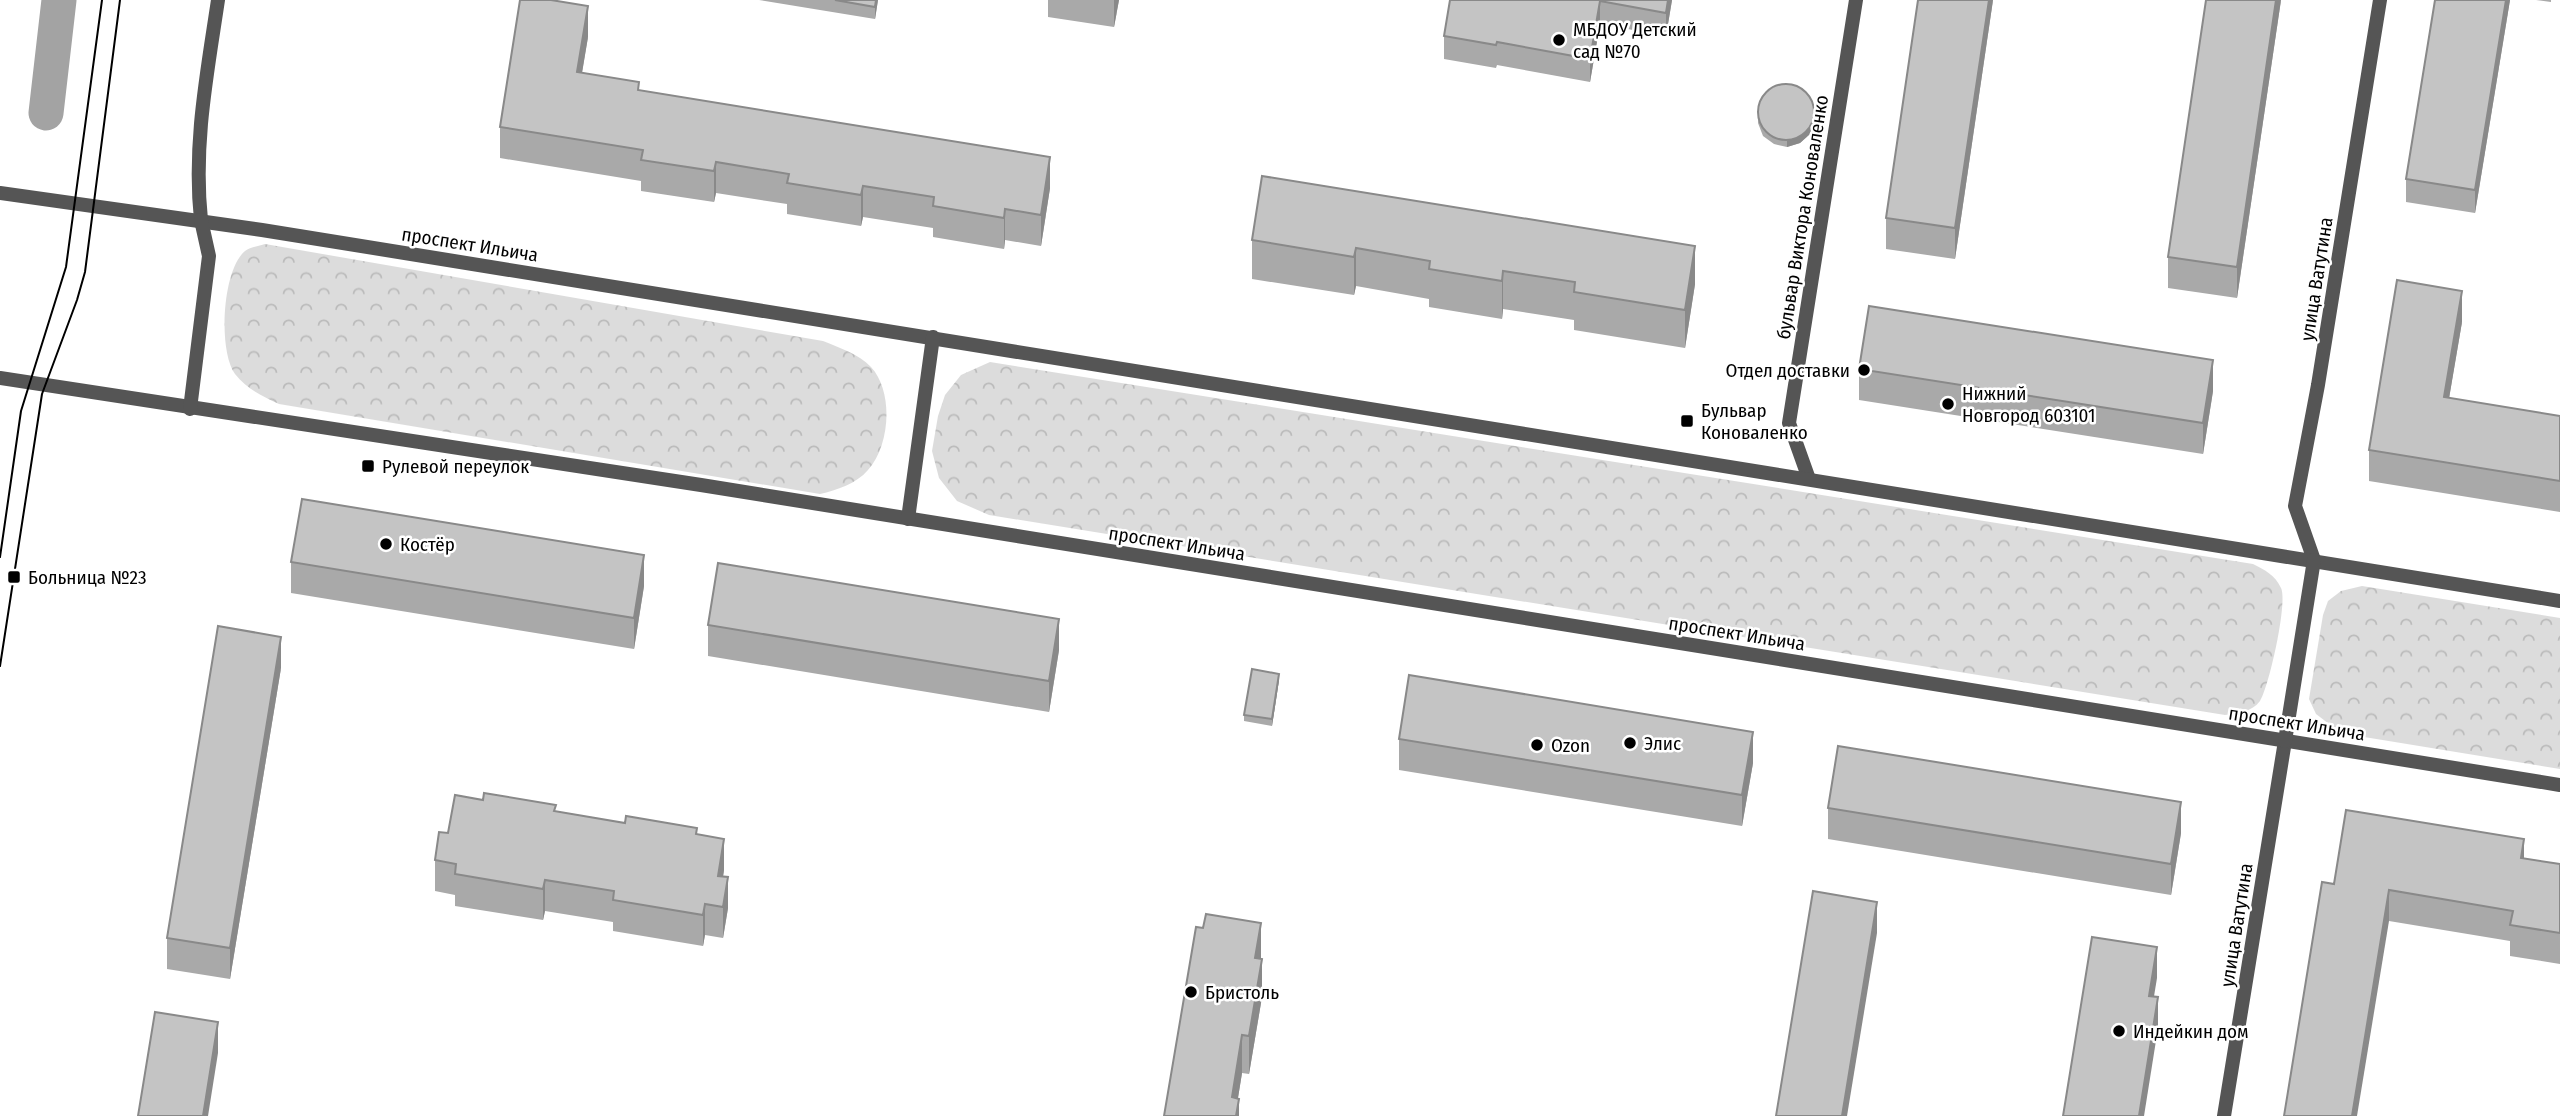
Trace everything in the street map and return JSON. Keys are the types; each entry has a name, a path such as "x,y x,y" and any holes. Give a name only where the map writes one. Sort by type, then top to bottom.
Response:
{"street":[{"path":"190,409 209,256 201,220 197,182 198,143 218,0"},
{"name":"бульвар Виктора Коноваленко","path":"1809,479 1789,423 1856,0"},
{"name":"улица Ватутина","path":"2224,1116 2314,560 2295,506 2318,385 2380,0"},
{"name":"проспект Ильича","path":"0,193 201,220 2560,601"},
{"path":"908,519 933,337"},
{"name":"проспект Ильича","path":"0,378 701,485 2560,785"}],"green space":[{"path":"265,244 823,341 861,358 878,378 886,404 885,433 881,447 868,470 858,479 820,494 279,404 255,392 235,374 226,348 225,311 231,275 245,251"},
{"path":"990,362 2253,564 2273,576 2281,588 2282,610 2272,663 2264,693 2257,705 2225,715 989,515 957,501 939,478 932,451 945,395 961,375"},
{"path":"2362,586 2560,618 2560,769 2358,736 2333,727 2316,714 2309,699 2323,615 2328,601 2341,591"}],"building":[{"path":"520,0 551,0 588,6 577,72 639,82 638,90 1050,157 1041,215 1005,209 1004,218 933,206 934,197 863,186 861,195 787,183 789,174 716,162 714,171 641,160 643,150 500,127"},
{"path":"835,0 876,0 875,7"},
{"name":"МБДОУ Детский сад №70","path":"1450,0 1668,0 1666,13 1600,1 1590,59 1497,42 1496,45 1444,36"},
{"path":"1918,0 1989,0 1955,228 1886,218"},
{"path":"2206,0 2276,0 2237,267 2168,257"},
{"path":"2435,0 2506,0 2475,190 2406,179"},
{"path":"1786,84 1797,86 1806,92 1812,101 1812,123 1806,132 1797,138 1786,140 1775,138 1766,132 1760,123 1758,112 1760,101 1766,92 1775,86"},
{"path":"1262,176 1695,246 1685,310 1574,292 1575,282 1503,271 1502,281 1429,269 1430,261 1356,248 1354,257 1252,240"},
{"path":"2397,280 2462,291 2444,397 2560,416 2560,481 2369,450"},
{"path":"1869,306 2213,360 2203,423 1859,369"},
{"path":"302,499 644,555 634,618 291,562"},
{"path":"718,563 1059,619 1049,681 708,625"},
{"path":"218,626 281,637 230,948 167,938"},
{"path":"1252,669 1279,674 1272,719 1244,715"},
{"path":"1409,675 1753,732 1742,795 1399,739"},
{"path":"1838,746 2181,802 2171,864 1828,808"},
{"path":"484,793 556,805 554,811 625,823 626,816 697,828 696,834 724,839 718,876 728,877 723,907 705,904 703,915 613,900 614,891 545,880 543,889 455,874 456,864 435,860 439,832 448,833 455,795 483,800"},
{"path":"2346,810 2524,839 2521,858 2560,864 2560,933 2510,925 2513,911 2389,890 2352,1116 2284,1116 2322,882 2334,884"},
{"path":"1813,891 1877,902 1842,1116 1776,1116"},
{"path":"1206,914 1261,923 1255,958 1262,959 1249,1036 1242,1035 1232,1097 1239,1099 1236,1116 1164,1116 1196,927 1203,928"},
{"path":"2092,937 2157,947 2149,996 2158,997 2139,1116 2063,1116"},
{"path":"155,1012 218,1022 203,1116 138,1116"}],"waterway":[{"path":"46,113 59,0"}],"tram line":[{"path":"0,557 21,411 66,267 102,0"},
{"path":"0,666 42,394 85,272 120,0"}],"place":[{"name":"МБДОУ Детский сад №70","path":"1559,40"},
{"name":"Отдел доставки","path":"1864,370"},
{"name":"Нижний Новгород 603101","path":"1948,404"},
{"name":"Бульвар Коноваленко","path":"1687,421"},
{"name":"Рулевой переулок","path":"368,466"},
{"name":"Костёр","path":"386,544"},
{"name":"Больница №23","path":"14,577"},
{"name":"Элис","path":"1630,743"},
{"name":"Ozon","path":"1537,745"},
{"name":"Бристоль","path":"1191,992"},
{"name":"Индейкин дом","path":"2119,1031"}]}
